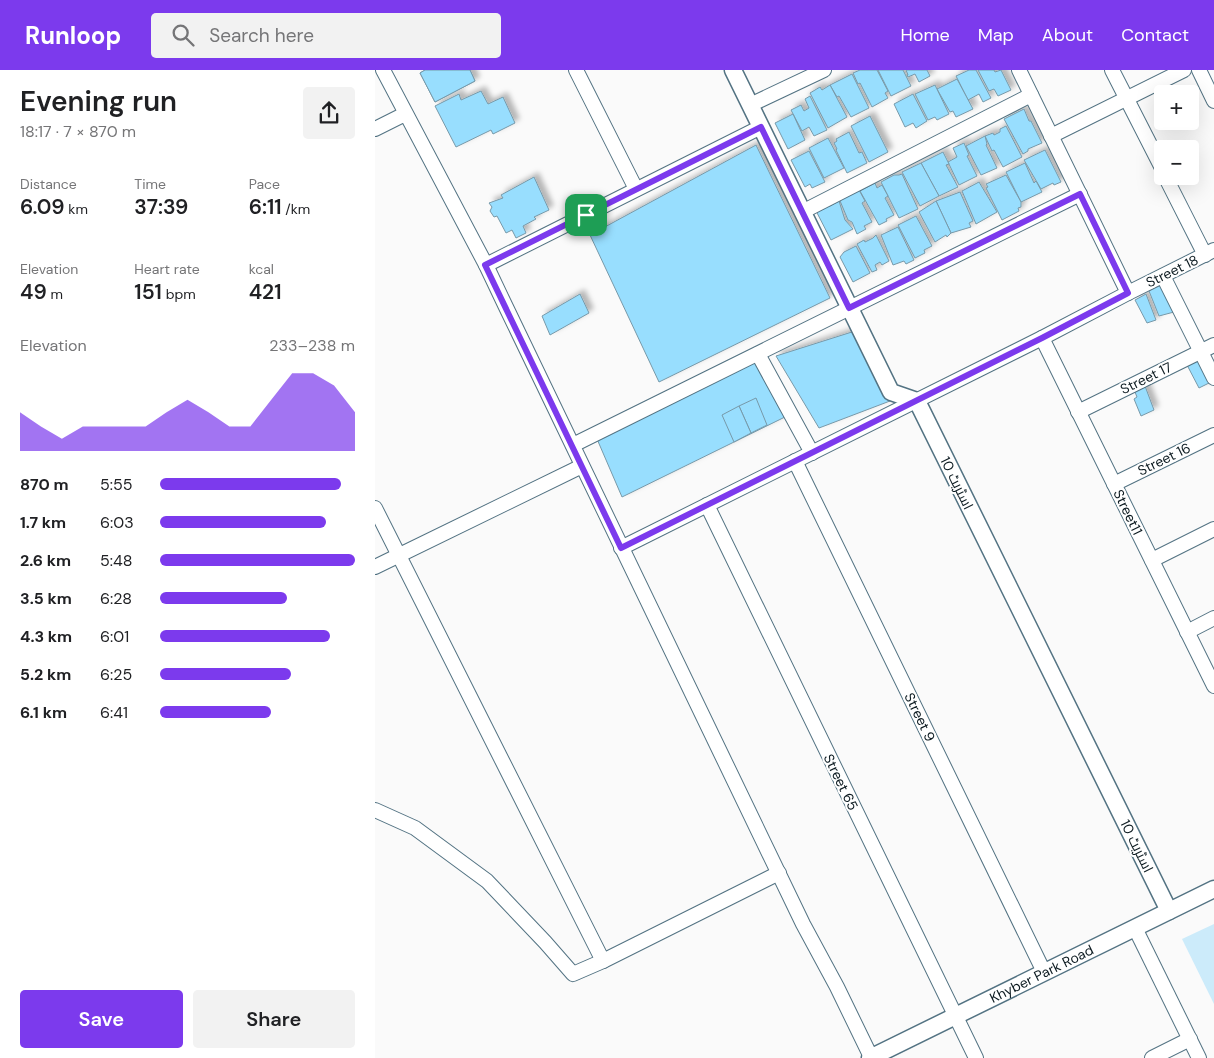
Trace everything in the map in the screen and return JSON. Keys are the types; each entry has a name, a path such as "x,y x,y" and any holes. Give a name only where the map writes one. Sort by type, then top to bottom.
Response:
{"street":[{"path":"383,70 485,265 870,1058"},
{"path":"576,70 636,189"},
{"path":"733,70 891,392 917,401"},
{"path":"750,105 824,70"},
{"path":"1019,70 1128,293"},
{"path":"1112,70 1154,152"},
{"path":"1051,136 1183,70"},
{"path":"1199,70 1214,101"},
{"path":"802,212 1031,95"},
{"path":"375,129 405,114"},
{"path":"485,265 761,127"},
{"path":"1170,185 1209,253"},
{"path":"573,446 1080,194"},
{"name":"Street 18","path":"621,548 1209,253"},
{"path":"1163,276 1214,378"},
{"name":"Street11","path":"1042,338 1214,686"},
{"name":"Street 17","path":"1079,412 1214,344"},
{"path":"758,354 812,453"},
{"name":"اسٹریٹ 10","path":"917,401 1169,911"},
{"name":"Street 16","path":"1114,484 1214,435"},
{"name":"Street 9","path":"795,461 1044,972"},
{"path":"375,567 582,466"},
{"name":"Street 65","path":"707,505 976,1058"},
{"path":"375,508 603,961"},
{"path":"1152,560 1214,529"},
{"path":"1187,632 1214,618"},
{"path":"375,810 415,828 487,881 573,974 603,961 779,873"},
{"name":"Khyber Park Road","path":"870,1058 1214,889"},
{"path":"1135,928 1199,1058"},
{"path":"1152,1058 1190,1039"}],"shaded area":[{"path":"1214,924 1214,1004 1182,939"}],"building":[{"path":"425,70 470,70 475,81 435,102 420,73"},
{"path":"425,70 470,70 475,81 435,102 420,73"},
{"path":"860,70 877,70 888,91 885,93 888,98 872,107 853,73"},
{"path":"878,70 903,70 911,86 891,96"},
{"path":"906,70 927,70 930,76 919,82 915,74 908,77"},
{"path":"969,70 976,70 991,98 983,102 979,94 968,100 956,76"},
{"path":"978,70 994,70 995,72 1001,70 1011,90 998,96 994,89 989,91"},
{"path":"852,74 869,108 851,117 830,85"},
{"path":"957,79 973,109 956,117 953,111 950,112 937,89"},
{"path":"830,85 847,117 828,128 810,93 820,87 822,90"},
{"path":"935,85 949,114 937,120 935,117 928,120 915,94"},
{"path":"481,91 488,104 503,97 515,123 493,134 491,130 456,147 435,106 459,94 461,100"},
{"path":"913,94 927,121 916,128 913,123 905,127 894,104"},
{"path":"810,96 827,130 814,136 809,127 802,131 791,110 801,105 804,111 809,108 805,99"},
{"path":"1024,109 1042,143 1028,149 1023,154 1004,119"},
{"path":"793,114 805,140 788,149 775,123"},
{"path":"870,116 888,152 869,162 851,126"},
{"path":"1006,126 1022,157 1003,167 985,136 993,133 994,135"},
{"path":"849,132 859,153 862,152 867,163 847,173 834,143 837,141 836,139"},
{"path":"985,136 986,145 997,168 981,175 966,146"},
{"path":"828,138 844,168 824,178 809,148"},
{"path":"964,143 969,155 967,156 977,176 959,185 948,162 957,157 953,148"},
{"path":"756,145 830,298 659,382 590,235"},
{"path":"1045,150 1061,182 1054,185 1053,183 1041,189 1024,160"},
{"path":"809,151 825,182 812,188 810,184 805,187 791,160"},
{"path":"943,152 949,164 946,165 958,187 939,196 921,163"},
{"path":"921,163 939,196 920,206 902,172"},
{"path":"1025,163 1034,183 1036,181 1042,192 1021,202 1006,172"},
{"path":"902,174 918,209 899,218 881,182 894,175"},
{"path":"1006,175 1021,202 1021,207 1018,208 1019,211 1002,220 986,188 988,187 986,184"},
{"path":"534,177 549,210 534,217 536,219 523,226 526,233 516,238 512,230 506,233 497,216 494,217 490,211 492,207 489,203 503,198 501,195"},
{"path":"979,182 997,212 976,224 962,191"},
{"path":"875,183 877,188 882,185 888,196 885,198 894,215 879,225 860,191"},
{"path":"859,190 865,201 862,203 872,222 864,226 866,229 857,234 852,222 848,220 838,196"},
{"path":"960,192 973,221 969,223 971,227 951,233 936,201"},
{"path":"839,201 845,220 853,229 831,240 814,207 820,205 830,206"},
{"path":"936,201 951,233 947,237 946,235 935,242 919,212"},
{"path":"916,216 932,246 924,250 925,253 915,258 898,225"},
{"path":"898,227 914,260 906,264 904,261 893,265 881,235"},
{"path":"876,235 889,261 882,265 880,262 875,265 877,270 872,272 857,244 864,240 865,242"},
{"path":"856,246 870,273 853,282 840,257 844,252"},
{"path":"1161,285 1174,312 1159,316 1149,291"},
{"path":"580,294 589,313 550,335 542,316"},
{"path":"1146,294 1156,320 1147,323 1135,300"},
{"path":"855,331 890,401 819,428 776,356"},
{"path":"1199,358 1209,383 1199,388 1187,365"},
{"path":"758,360 787,416 622,497 597,439"},
{"path":"1145,386 1154,410 1141,416 1134,399 1137,397 1135,392"},
{"path":"756,398 767,425 751,433 739,406"},
{"path":"739,406 751,433 734,442 722,415"}],"route":[{"path":"761,127 849,308 1080,194 1128,293 1042,338 621,548 485,265 586,215 761,127"}]}
